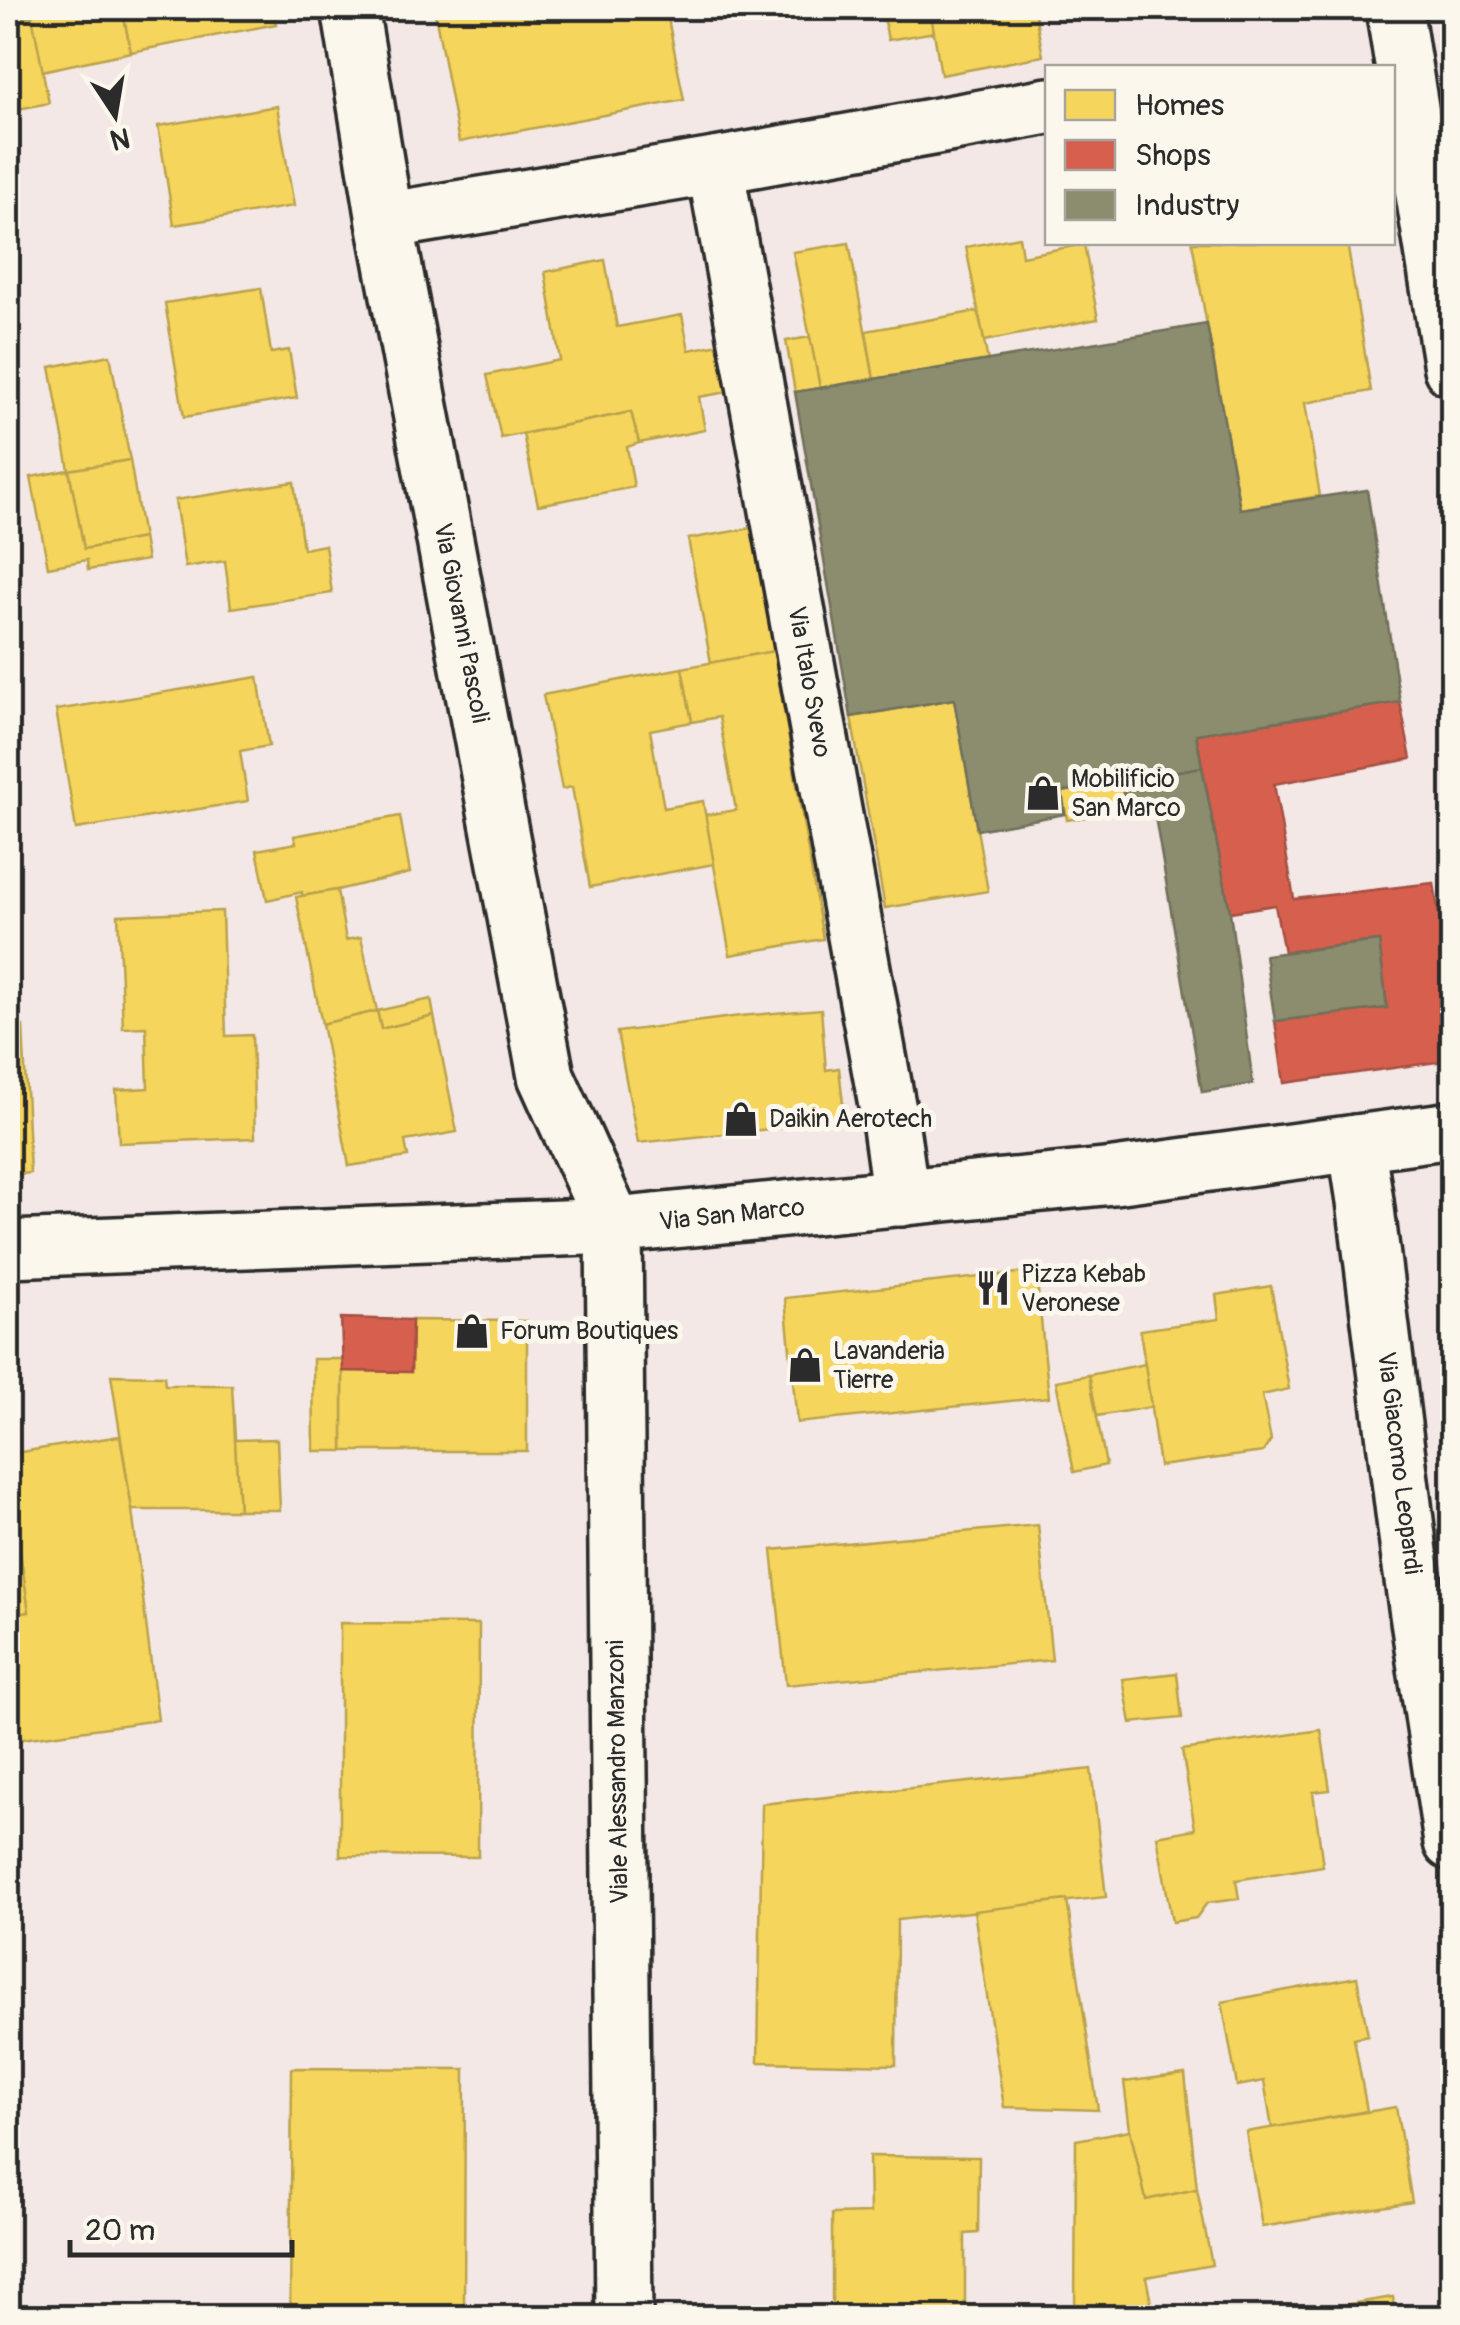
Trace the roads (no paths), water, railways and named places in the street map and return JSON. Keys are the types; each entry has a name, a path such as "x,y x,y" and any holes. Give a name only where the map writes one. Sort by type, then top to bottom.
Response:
{"street":[{"name":"Via Giovanni Pascoli","path":"350,8 386,221 546,1076 614,1226"},
{"path":"1394,8 1452,368"},
{"path":"386,221 1045,107"},
{"name":"Via Italo Svevo","path":"714,166 901,1198"},
{"name":"Via San Marco","path":"8,1249 614,1226 1114,1176 1452,1130"},
{"name":"Via Giacomo Leopardi","path":"1356,1143 1410,1560 1452,1842"},
{"name":"Viale Alessandro Manzoni","path":"614,1226 624,2318"}],"place":[{"name":"Mobilificio San Marco","path":"1043,793"},
{"name":"Daikin Aerotech","path":"741,1119"},
{"name":"Pizza Kebab Veronese","path":"993,1288"},
{"name":"Forum Boutiques","path":"472,1331"},
{"name":"Lavanderia Tierre","path":"805,1365"}]}
